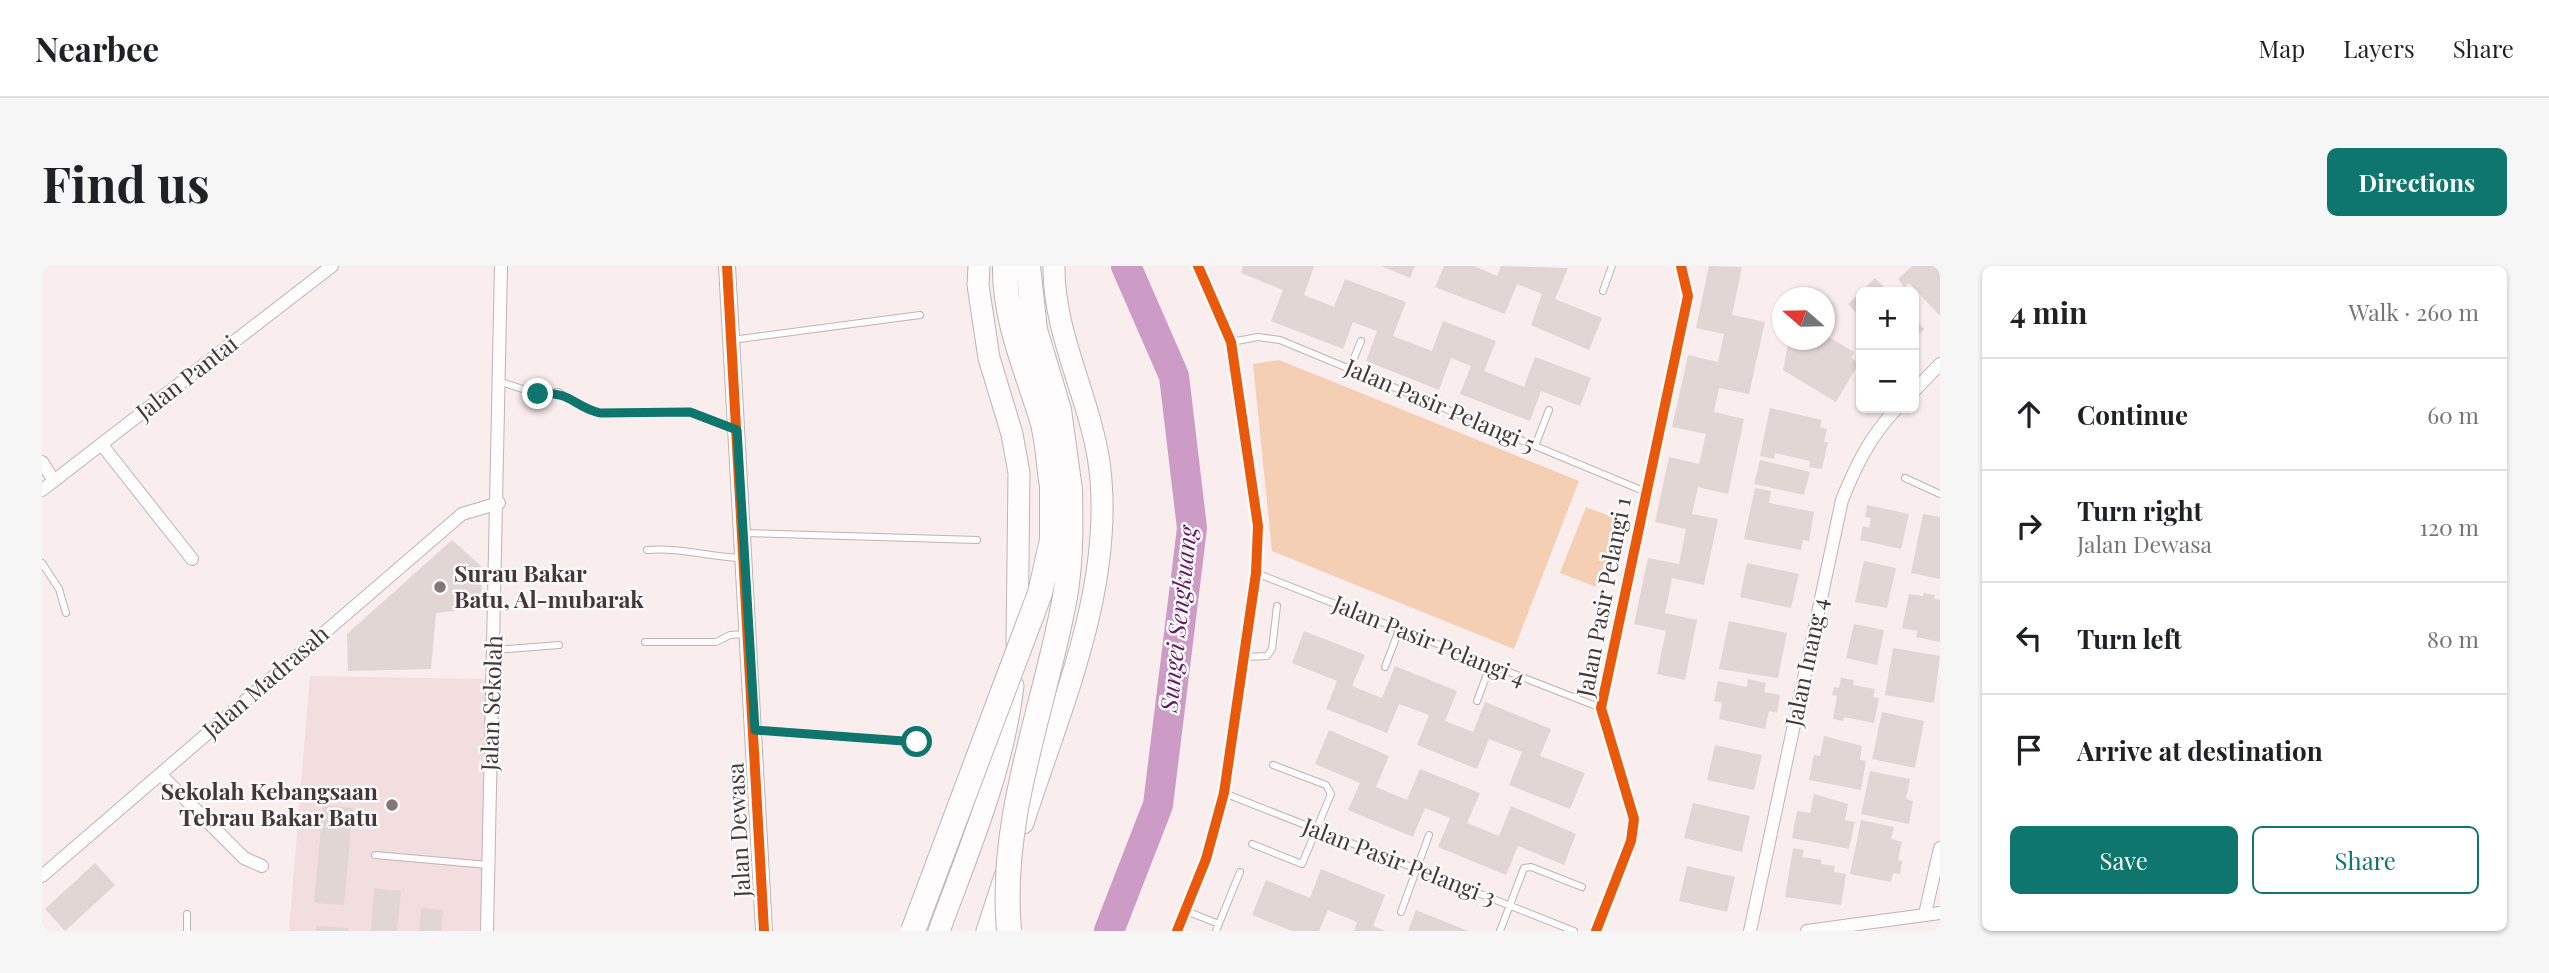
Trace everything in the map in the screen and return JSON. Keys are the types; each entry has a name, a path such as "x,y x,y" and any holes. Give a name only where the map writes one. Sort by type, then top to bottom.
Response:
{"highway":[{"path":"939,931 974,835 1002,746 1017,648 1019,473 1012,434 989,358 978,285 979,266"},
{"path":"913,931 1040,593 1061,488 1042,420 1018,351 1009,311 1005,266"},
{"path":"1009,931 1009,863 1030,744 1063,609 1069,562 1061,488 1059,410 1035,330 1028,266"},
{"path":"987,931 1082,644 1099,559 1099,463 1087,403 1061,319 1054,266"},
{"path":"1017,555 1030,577 1055,588 1081,580 1099,559"}],"street":[{"name":"Jalan Pantai","path":"42,490 332,266"},
{"name":"Jalan Sekolah","path":"487,931 499,503 501,266"},
{"name":"Jalan Dewasa","path":"727,266 755,730 764,931"},
{"path":"1177,931 1206,859 1224,793 1256,573 1258,526 1231,342 1198,266"},
{"name":"Jalan Pasir Pelangi 1","path":"1596,931 1631,841 1634,819 1601,708 1688,296 1681,266"},
{"path":"1919,386 1940,364"},
{"name":"Jalan Inang 4","path":"1749,931 1842,500 1858,460 1881,424 1892,413"},
{"path":"102,445 192,559"},
{"path":"42,462 54,481"},
{"name":"Jalan Madrasah","path":"42,876 462,514 499,503"},
{"path":"160,774 244,858 262,866"},
{"path":"1925,914 1940,848"},
{"path":"1807,931 1940,913"}],"lane":[{"path":"1603,291 1612,266"},
{"path":"732,340 919,315"},
{"name":"Jalan Pasir Pelangi 5","path":"1231,342 1258,337 1280,340 1646,492"},
{"path":"1350,368 1361,341"},
{"path":"501,382 538,394 558,392 588,410 600,413 690,412 737,430"},
{"path":"1535,446 1549,410"},
{"path":"1905,478 1940,494"},
{"path":"742,533 977,540"},
{"path":"647,550 677,549 712,556 744,558"},
{"path":"42,562 59,589 66,613"},
{"name":"Jalan Pasir Pelangi 4","path":"1256,573 1601,708"},
{"path":"1245,657 1268,656 1272,649 1277,606"},
{"path":"1385,667 1399,630"},
{"path":"645,642 716,642 730,635 749,633"},
{"path":"494,650 559,645"},
{"path":"1477,701 1489,666"},
{"path":"755,730 917,742"},
{"path":"1252,844 1302,864 1331,794 1326,785 1273,765"},
{"name":"Jalan Pasir Pelangi 3","path":"1224,793 1574,931"},
{"path":"1401,912 1429,835"},
{"path":"375,855 488,865"},
{"path":"1500,931 1524,868 1531,867 1581,887"},
{"path":"1185,911 1218,928 1240,872"},
{"path":"187,914 187,931"}],"shaded area":[{"path":"1279,360 1579,481 1514,649 1272,551 1253,364"},
{"path":"1586,507 1622,521 1596,587 1560,573"},
{"name":"Sekolah Kebangsaan Tebrau Bakar Batu","path":"310,676 488,679 480,931 289,931"}],"building":[{"path":"1243,266 1314,266 1304,295 1334,307 1345,279 1406,302 1393,336 1432,351 1443,321 1496,341 1484,371 1524,387 1535,357 1591,378 1580,406 1541,391 1530,421 1460,394 1471,366 1451,358 1439,390 1366,361 1377,331 1353,322 1343,349 1271,321 1283,290 1241,273"},
{"path":"1381,266 1415,266 1410,278"},
{"path":"1444,266 1474,266 1497,276 1501,266 1568,268 1555,299 1602,318 1589,350 1531,325 1542,294 1517,284 1505,314 1435,287"},
{"path":"1709,266 1742,267 1732,315 1765,322 1749,394 1719,388 1714,412 1744,419 1728,494 1698,487 1692,514 1718,519 1704,585 1672,578 1665,613 1697,620 1685,680 1657,674 1666,631 1634,624 1648,558 1679,564 1686,529 1655,522 1669,457 1699,464 1706,434 1672,427 1688,355 1718,362 1724,334 1696,328"},
{"path":"1912,266 1940,266 1940,316 1919,294 1919,287 1913,287 1909,283 1904,287 1898,279"},
{"path":"1875,278 1884,287 1866,287"},
{"path":"1856,296 1856,313 1848,304"},
{"path":"1835,341 1854,352 1851,358 1856,361 1856,368 1836,402 1783,370 1787,350 1835,350"},
{"path":"1770,408 1822,420 1820,427 1827,429 1824,442 1828,442 1822,469 1809,467 1810,461 1775,453 1774,459 1760,456"},
{"path":"1760,460 1810,472 1804,495 1754,484"},
{"path":"1755,488 1771,491 1769,503 1814,512 1809,541 1803,540 1801,550 1744,539"},
{"path":"1867,505 1909,514 1901,549 1860,540 1863,526 1869,528 1871,518 1865,517"},
{"path":"1923,514 1940,517 1940,579 1911,573"},
{"name":"Surau Bakar Batu, Al-mubarak","path":"452,540 481,566 482,608 436,613 431,669 348,671 347,634"},
{"path":"1864,561 1896,568 1887,608 1855,602"},
{"path":"1747,563 1799,574 1791,608 1740,597"},
{"path":"1923,593 1935,595 1934,599 1940,600 1940,642 1916,637 1917,631 1902,628 1909,594 1923,596"},
{"path":"1729,621 1787,633 1778,678 1719,669"},
{"path":"1854,624 1884,630 1877,665 1846,658"},
{"path":"1304,631 1365,655 1352,686 1382,698 1395,666 1457,691 1445,721 1473,732 1485,702 1551,729 1540,756 1585,773 1570,809 1509,785 1522,752 1489,739 1477,769 1417,745 1429,715 1399,704 1387,733 1326,709 1337,681 1292,663"},
{"path":"1893,648 1940,656 1934,703 1885,695"},
{"path":"1841,678 1854,680 1853,685 1875,689 1873,697 1879,698 1874,723 1844,717 1843,721 1833,719 1837,696 1832,695 1834,687 1839,688"},
{"path":"1748,679 1766,683 1764,692 1780,695 1777,713 1769,711 1765,729 1719,719 1722,703 1714,701 1718,681 1747,687"},
{"path":"1882,712 1924,721 1915,768 1872,759"},
{"path":"1329,730 1389,756 1376,787 1407,800 1420,769 1480,793 1467,823 1499,836 1511,806 1576,834 1564,865 1518,846 1506,875 1438,847 1450,818 1425,808 1413,837 1348,810 1360,783 1315,764"},
{"path":"1824,736 1862,746 1860,760 1866,761 1861,790 1809,780 1814,755 1820,756"},
{"path":"1715,745 1762,755 1754,790 1707,780"},
{"path":"1870,771 1910,779 1906,799 1913,801 1909,824 1861,814"},
{"path":"1814,794 1848,804 1845,820 1855,822 1849,849 1792,838 1797,811 1810,813"},
{"path":"1693,803 1750,816 1742,852 1684,838"},
{"path":"323,805 353,808 344,905 314,903"},
{"path":"1861,820 1894,827 1891,839 1902,842 1898,860 1902,861 1900,874 1893,873 1891,882 1850,874"},
{"path":"1793,848 1804,850 1802,857 1822,860 1821,864 1835,866 1834,872 1846,874 1841,905 1785,897"},
{"path":"95,863 115,885 65,931 45,909"},
{"path":"1687,866 1735,877 1727,912 1679,901"},
{"path":"1321,869 1385,895 1373,926 1385,931 1354,931 1357,922 1328,910 1319,931 1292,931 1252,915 1266,880 1310,898"},
{"path":"374,888 401,891 397,931 371,931"},
{"path":"421,908 443,910 441,931 419,931"},
{"path":"1416,910 1468,931 1408,931"},
{"path":"316,926 349,928 348,931 316,931"}],"waterway":[{"name":"Sungei Sengkuang","path":"1109,931 1158,805 1192,528 1174,376 1126,266"}],"cycle path":[{"path":"727,266 764,931"},
{"path":"1177,931 1206,859 1224,793 1256,573 1258,526 1231,342 1198,266"},
{"path":"1596,931 1631,841 1634,819 1601,708 1688,296 1681,266"}],"place":[{"name":"Surau Bakar Batu, Al-mubarak","path":"440,587"},
{"name":"Sekolah Kebangsaan Tebrau Bakar Batu","path":"392,805"}],"route":[{"path":"538,394 558,392 588,410 600,413 690,412 737,430 755,730 917,742"}]}
